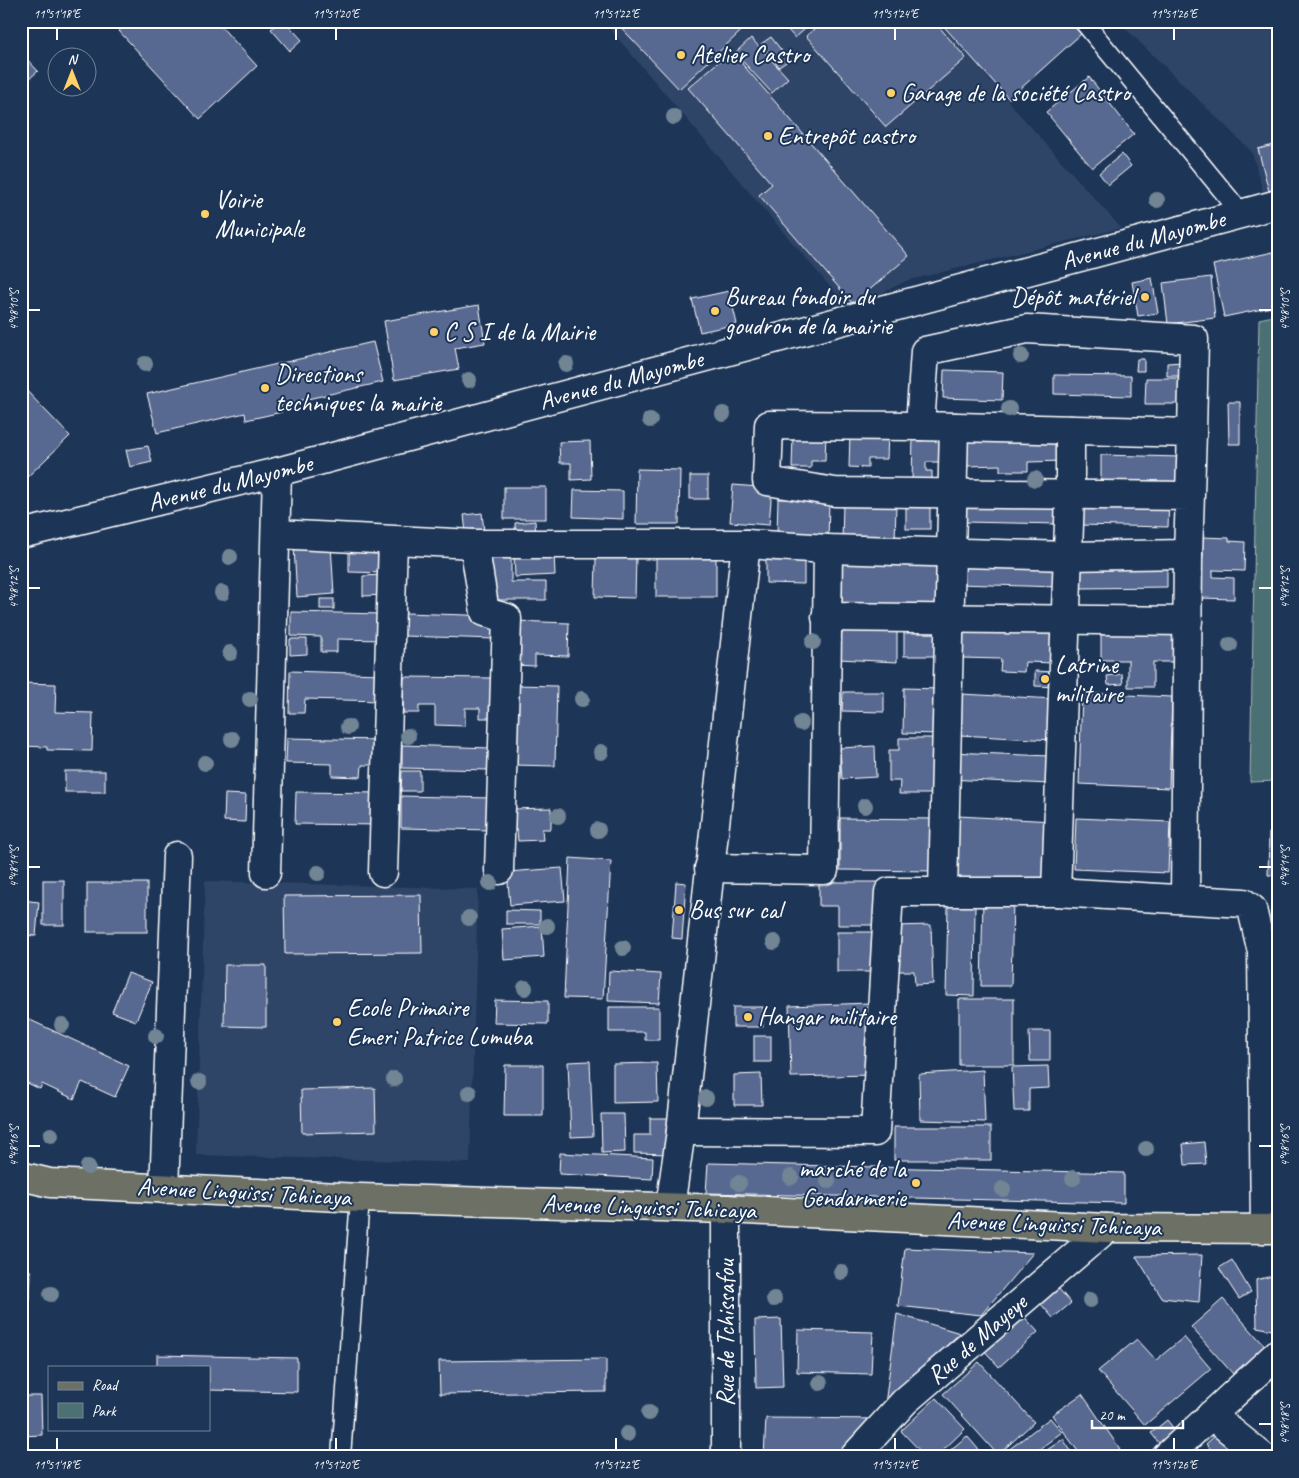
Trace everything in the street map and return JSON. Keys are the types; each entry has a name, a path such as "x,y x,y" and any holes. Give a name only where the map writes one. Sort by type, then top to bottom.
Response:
{"main road":[{"name":"Avenue Linguissi Tchicaya","path":"21,1176 50,1183 360,1198 726,1209 1107,1228 1271,1229"}],"street":[{"name":"Avenue du Mayombe","path":"21,534 277,472 1278,204"},
{"path":"920,426 925,351 1027,329 1194,339 1188,554 1185,899"},
{"path":"1189,496 835,492 767,481 769,425 920,426 1192,433"},
{"path":"943,891 954,427"},
{"path":"1056,892 1070,495 1070,430"},
{"path":"266,873 277,472"},
{"path":"276,534 474,544 746,544 828,549 1067,556 1188,554"},
{"path":"383,872 393,541"},
{"path":"474,544 485,612 507,618 499,870"},
{"path":"670,1207 681,1131 708,868 746,544"},
{"path":"708,868 824,870 828,549"},
{"path":"826,617 1188,621"},
{"path":"164,1189 177,856"},
{"path":"681,1131 876,1132 888,892 1056,892 1244,903 1252,909 1262,952 1271,1229"},
{"name":"Rue de Tchissafou","path":"726,1209 726,1457"},
{"name":"Rue de Mayeye","path":"854,1457 905,1402 1107,1228"},
{"path":"1166,1457 1278,1353"},
{"path":"1211,1415 1263,1457"}],"lane":[{"path":"1083,21 1241,213"},
{"path":"341,1457 360,1198"}],"shaded area":[{"path":"603,21 1072,21 1083,34 1008,100 974,63 1121,228 906,281 855,306 844,303"},
{"path":"1118,21 1278,21 1278,192 1264,196 1252,152"},
{"name":"Ecole Primaire Emeri Patrice Lumuba","path":"205,881 478,889 470,1163 196,1155"}],"green space":[{"path":"1278,315 1278,781 1250,782 1259,319"}],"building":[{"path":"130,21 216,21 257,66 200,119 119,31"},
{"path":"280,21 285,21 302,40 290,51 271,29"},
{"name":"Atelier Castro","path":"615,21 752,21 679,89"},
{"path":"780,21 814,21 795,38"},
{"name":"Garage de la société Castro","path":"823,21 934,21 966,58 886,127 806,36"},
{"path":"939,21 1070,21 1081,34 1009,99"},
{"path":"771,37 789,60 779,67 761,44"},
{"path":"751,38 788,78 772,93 735,53"},
{"name":"Entrepôt castro","path":"731,51 909,256 853,304 759,195 772,184 688,88"},
{"path":"21,53 38,71 21,86"},
{"path":"1089,77 1134,134 1092,168 1046,112"},
{"path":"1278,144 1278,188 1269,191 1258,149"},
{"path":"1122,154 1131,166 1108,185 1099,173"},
{"path":"1278,251 1278,302 1271,303 1272,307 1224,317 1213,265"},
{"path":"1211,277 1215,318 1168,324 1163,283"},
{"name":"Dépôt matériel","path":"1152,278 1158,313 1138,316 1132,282"},
{"name":"Bureau fondoir du goudron de la mairie","path":"729,291 737,324 700,332 692,299"},
{"name":"C S I de la Mairie","path":"479,305 485,343 455,348 459,369 394,380 384,321"},
{"name":"Directions techniques la mairie","path":"373,342 383,382 281,405 282,412 246,420 245,413 157,433 147,394"},
{"path":"1137,359 1144,359 1144,371 1136,371"},
{"path":"1183,362 1184,376 1167,376 1167,363"},
{"path":"944,370 1003,372 1002,400 943,398"},
{"path":"1054,375 1131,376 1131,396 1054,394"},
{"path":"1146,378 1182,378 1181,404 1145,404"},
{"path":"21,385 70,436 23,481 21,479"},
{"path":"1228,402 1240,402 1240,444 1229,444"},
{"path":"850,433 888,434 887,459 868,459 868,468 849,467"},
{"path":"793,434 826,434 825,461 811,461 811,468 792,468"},
{"path":"913,434 944,435 944,462 926,462 926,471 932,471 932,482 912,483"},
{"path":"1064,437 1064,461 1028,462 1028,471 1000,471 1000,465 967,466 967,438"},
{"path":"590,441 591,479 571,480 571,463 560,463 559,442"},
{"path":"148,446 152,462 130,467 126,450"},
{"path":"1101,455 1181,457 1181,486 1101,485"},
{"path":"637,469 680,470 679,524 636,524"},
{"path":"690,476 708,476 708,499 690,499"},
{"path":"733,485 772,488 769,525 730,522"},
{"path":"504,487 546,487 546,519 504,519"},
{"path":"574,490 623,491 623,519 573,517"},
{"path":"963,497 1061,499 1060,524 963,522"},
{"path":"778,499 829,500 828,545 777,534"},
{"path":"1079,499 1169,500 1168,527 1078,525"},
{"path":"906,502 930,502 930,529 906,529"},
{"path":"843,503 896,504 895,543 842,542"},
{"path":"482,513 484,531 466,533 464,515"},
{"path":"535,521 536,538 516,540 515,523"},
{"path":"1202,537 1229,538 1229,541 1245,542 1244,571 1213,570 1213,577 1234,578 1234,599 1200,598"},
{"path":"331,545 334,594 297,597 294,547"},
{"path":"656,547 716,547 716,597 656,597"},
{"path":"349,549 387,550 386,573 349,572"},
{"path":"554,553 555,575 515,577 514,555"},
{"path":"842,554 939,555 938,607 842,606"},
{"path":"491,556 511,556 511,582 546,582 546,600 492,600"},
{"path":"596,557 636,557 635,598 595,597"},
{"path":"766,559 804,560 804,584 766,583"},
{"path":"1167,559 1167,587 1080,588 1080,560"},
{"path":"958,562 1059,565 1058,587 958,584"},
{"path":"384,575 385,595 363,596 363,576"},
{"path":"320,599 334,599 334,609 320,609"},
{"path":"291,612 384,614 383,640 337,639 337,652 321,652 321,637 291,636"},
{"path":"405,613 496,616 495,639 404,636"},
{"path":"515,621 569,623 568,656 535,655 535,666 514,665"},
{"path":"897,623 897,662 839,659 839,624"},
{"path":"904,626 939,626 939,656 904,656"},
{"path":"962,627 1056,629 1055,663 1025,662 1024,672 1000,671 1001,659 961,658"},
{"path":"1101,634 1176,634 1176,662 1153,662 1153,687 1128,687 1128,660 1101,660"},
{"path":"290,639 307,639 307,654 290,655"},
{"path":"290,671 381,674 381,701 305,699 304,713 289,713"},
{"name":"Latrine militaire","path":"1035,671 1056,672 1056,687 1035,686"},
{"path":"1122,674 1123,684 1108,685 1107,676"},
{"path":"404,677 493,678 492,718 480,718 480,708 465,708 465,726 435,725 435,706 419,706 419,713 403,713"},
{"path":"21,683 56,684 55,712 93,713 92,751 47,750 47,747 21,746"},
{"path":"514,685 557,686 555,766 512,765"},
{"path":"904,688 940,689 938,734 903,733"},
{"path":"843,692 884,692 884,712 842,711"},
{"path":"1082,693 1172,697 1169,788 1079,784"},
{"path":"961,694 1055,699 1053,740 959,735"},
{"path":"287,738 382,740 381,765 362,765 361,777 332,776 332,764 286,763"},
{"path":"899,738 937,738 936,794 899,794 900,781 889,781 889,750 899,750"},
{"path":"402,745 491,748 490,770 402,768"},
{"path":"875,746 876,777 842,779 840,748"},
{"path":"949,752 1050,756 1049,784 948,779"},
{"path":"65,771 105,771 105,792 65,792"},
{"path":"402,771 420,771 420,791 401,791"},
{"path":"296,792 383,793 383,825 295,824"},
{"path":"225,794 246,795 245,822 224,821"},
{"path":"401,796 492,798 491,830 401,828"},
{"path":"551,808 551,829 542,829 543,840 518,841 517,830 509,831 508,809"},
{"path":"958,816 1053,821 1049,883 954,878"},
{"path":"840,818 937,819 937,871 840,870"},
{"path":"1076,818 1170,822 1168,873 1074,869"},
{"path":"1269,833 1278,834 1278,875 1268,875"},
{"path":"570,858 611,861 603,999 564,998"},
{"path":"562,868 565,901 510,905 507,872"},
{"path":"43,880 64,880 64,925 43,925"},
{"name":"Bus sur cal","path":"676,882 686,883 682,939 672,938"},
{"path":"819,882 877,882 877,925 838,925 838,906 819,906"},
{"path":"87,883 147,883 147,932 87,932"},
{"path":"421,895 422,953 285,954 284,896"},
{"path":"21,900 39,902 36,936 21,935"},
{"path":"983,900 1013,900 1011,986 981,986"},
{"path":"948,906 975,906 974,996 946,995"},
{"path":"506,910 540,911 540,924 506,924"},
{"path":"931,925 933,984 915,985 914,971 896,971 895,926"},
{"path":"542,926 544,957 504,960 502,929"},
{"path":"837,932 873,932 873,972 837,972"},
{"path":"225,965 266,965 266,1027 224,1026"},
{"path":"609,971 661,974 659,1003 608,1001"},
{"path":"128,973 152,982 136,1021 112,1012"},
{"path":"959,999 1014,999 1014,1065 959,1065"},
{"path":"495,1000 548,1001 548,1024 494,1023"},
{"path":"869,1003 871,1075 791,1077 789,1006"},
{"path":"609,1007 659,1007 659,1040 645,1040 645,1032 609,1032"},
{"name":"Hangar militaire","path":"733,1007 763,1007 763,1027 733,1027"},
{"path":"28,1019 129,1066 115,1097 82,1082 74,1099 42,1084 40,1089 21,1080 21,1033"},
{"path":"1029,1031 1050,1031 1050,1061 1030,1061"},
{"path":"754,1036 771,1036 771,1062 754,1062"},
{"path":"590,1061 593,1136 571,1137 568,1062"},
{"path":"657,1063 658,1102 613,1103 613,1064"},
{"path":"505,1065 543,1065 543,1116 504,1116"},
{"path":"1048,1066 1049,1088 1029,1089 1029,1111 1014,1111 1012,1067"},
{"path":"983,1070 985,1122 920,1120 919,1074"},
{"path":"761,1074 762,1105 734,1105 734,1075"},
{"path":"375,1088 376,1131 302,1133 301,1090"},
{"path":"601,1114 624,1114 625,1152 602,1153"},
{"path":"650,1118 668,1118 668,1154 634,1153 634,1135 650,1135"},
{"path":"894,1127 991,1127 991,1160 894,1160"},
{"path":"1204,1142 1206,1164 1185,1165 1183,1144"},
{"path":"560,1153 653,1158 652,1179 559,1174"},
{"name":"marché de la Gendarmerie","path":"708,1163 1124,1173 1124,1203 706,1193"},
{"path":"905,1248 1033,1253 981,1315 898,1306"},
{"path":"1202,1255 1199,1302 1162,1298 1136,1256"},
{"path":"1278,1256 1278,1331 1257,1327 1256,1280 1276,1275"},
{"path":"1232,1260 1251,1292 1239,1299 1219,1268"},
{"path":"21,1270 31,1271 30,1301 21,1300"},
{"path":"1058,1288 1071,1303 1053,1318 1040,1303"},
{"path":"1223,1299 1265,1346 1233,1374 1191,1327"},
{"path":"1021,1313 1038,1332 999,1367 982,1348"},
{"path":"897,1314 960,1333 885,1404"},
{"path":"781,1319 783,1387 756,1388 755,1320"},
{"path":"798,1330 873,1332 871,1374 797,1372"},
{"path":"1184,1337 1211,1369 1145,1425 1098,1371 1137,1339 1156,1360"},
{"path":"157,1355 297,1358 297,1392 210,1390 210,1366 157,1366"},
{"path":"606,1359 606,1392 440,1394 439,1361"},
{"path":"979,1362 1034,1422 998,1455 943,1394"},
{"path":"1082,1394 1120,1449 1108,1457 1082,1457 1052,1415"},
{"path":"21,1396 41,1396 42,1435 21,1436"},
{"path":"936,1398 965,1429 936,1457 926,1457 901,1431"},
{"path":"766,1418 887,1419 848,1457 764,1457"},
{"path":"1050,1418 1062,1432 1029,1457 1011,1457 1007,1451"},
{"path":"1167,1420 1179,1435 1163,1448 1151,1433"},
{"path":"1220,1431 1234,1445 1218,1457 1206,1444"},
{"path":"967,1436 985,1457 942,1457"},
{"path":"1063,1439 1075,1457 1037,1457"}],"place":[{"name":"Atelier Castro","path":"681,55"},
{"name":"Garage de la société Castro","path":"891,93"},
{"name":"Entrepôt castro","path":"768,136"},
{"name":"Voirie Municipale","path":"205,214"},
{"name":"Dépôt matériel","path":"1145,297"},
{"name":"Bureau fondoir du goudron de la mairie","path":"715,311"},
{"name":"C S I de la Mairie","path":"434,332"},
{"name":"Directions techniques la mairie","path":"265,388"},
{"name":"Latrine militaire","path":"1045,679"},
{"name":"Bus sur cal","path":"679,910"},
{"name":"Hangar militaire","path":"748,1017"},
{"name":"Ecole Primaire Emeri Patrice Lumuba","path":"337,1022"},
{"name":"marché de la Gendarmerie","path":"916,1183"}]}
